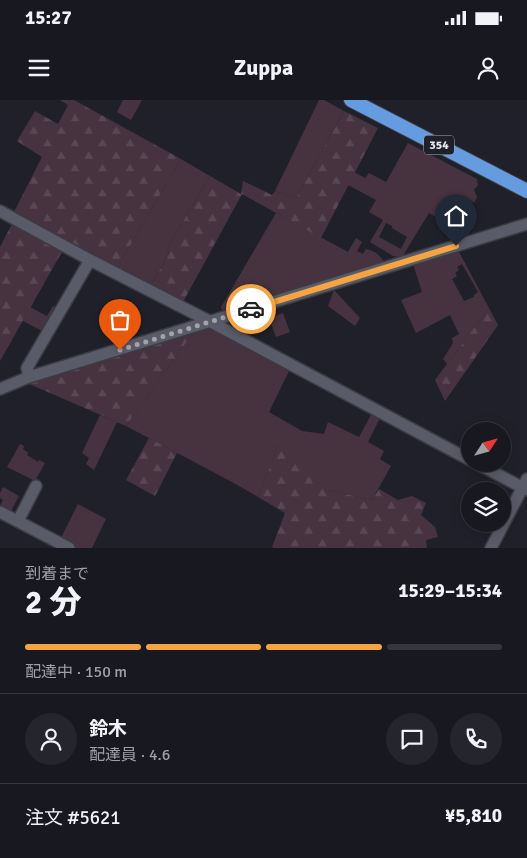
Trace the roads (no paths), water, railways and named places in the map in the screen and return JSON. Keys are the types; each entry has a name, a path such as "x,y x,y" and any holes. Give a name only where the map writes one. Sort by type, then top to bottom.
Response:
{"highway":[{"name":"354","path":"351,100 527,191"}],"street":[{"path":"0,211 461,455"},
{"path":"0,388 29,377 527,224"},
{"path":"29,377 27,368 90,260"},
{"path":"491,548 526,486 495,472"},
{"path":"18,521 36,486"},
{"path":"0,512 69,548"}]}
